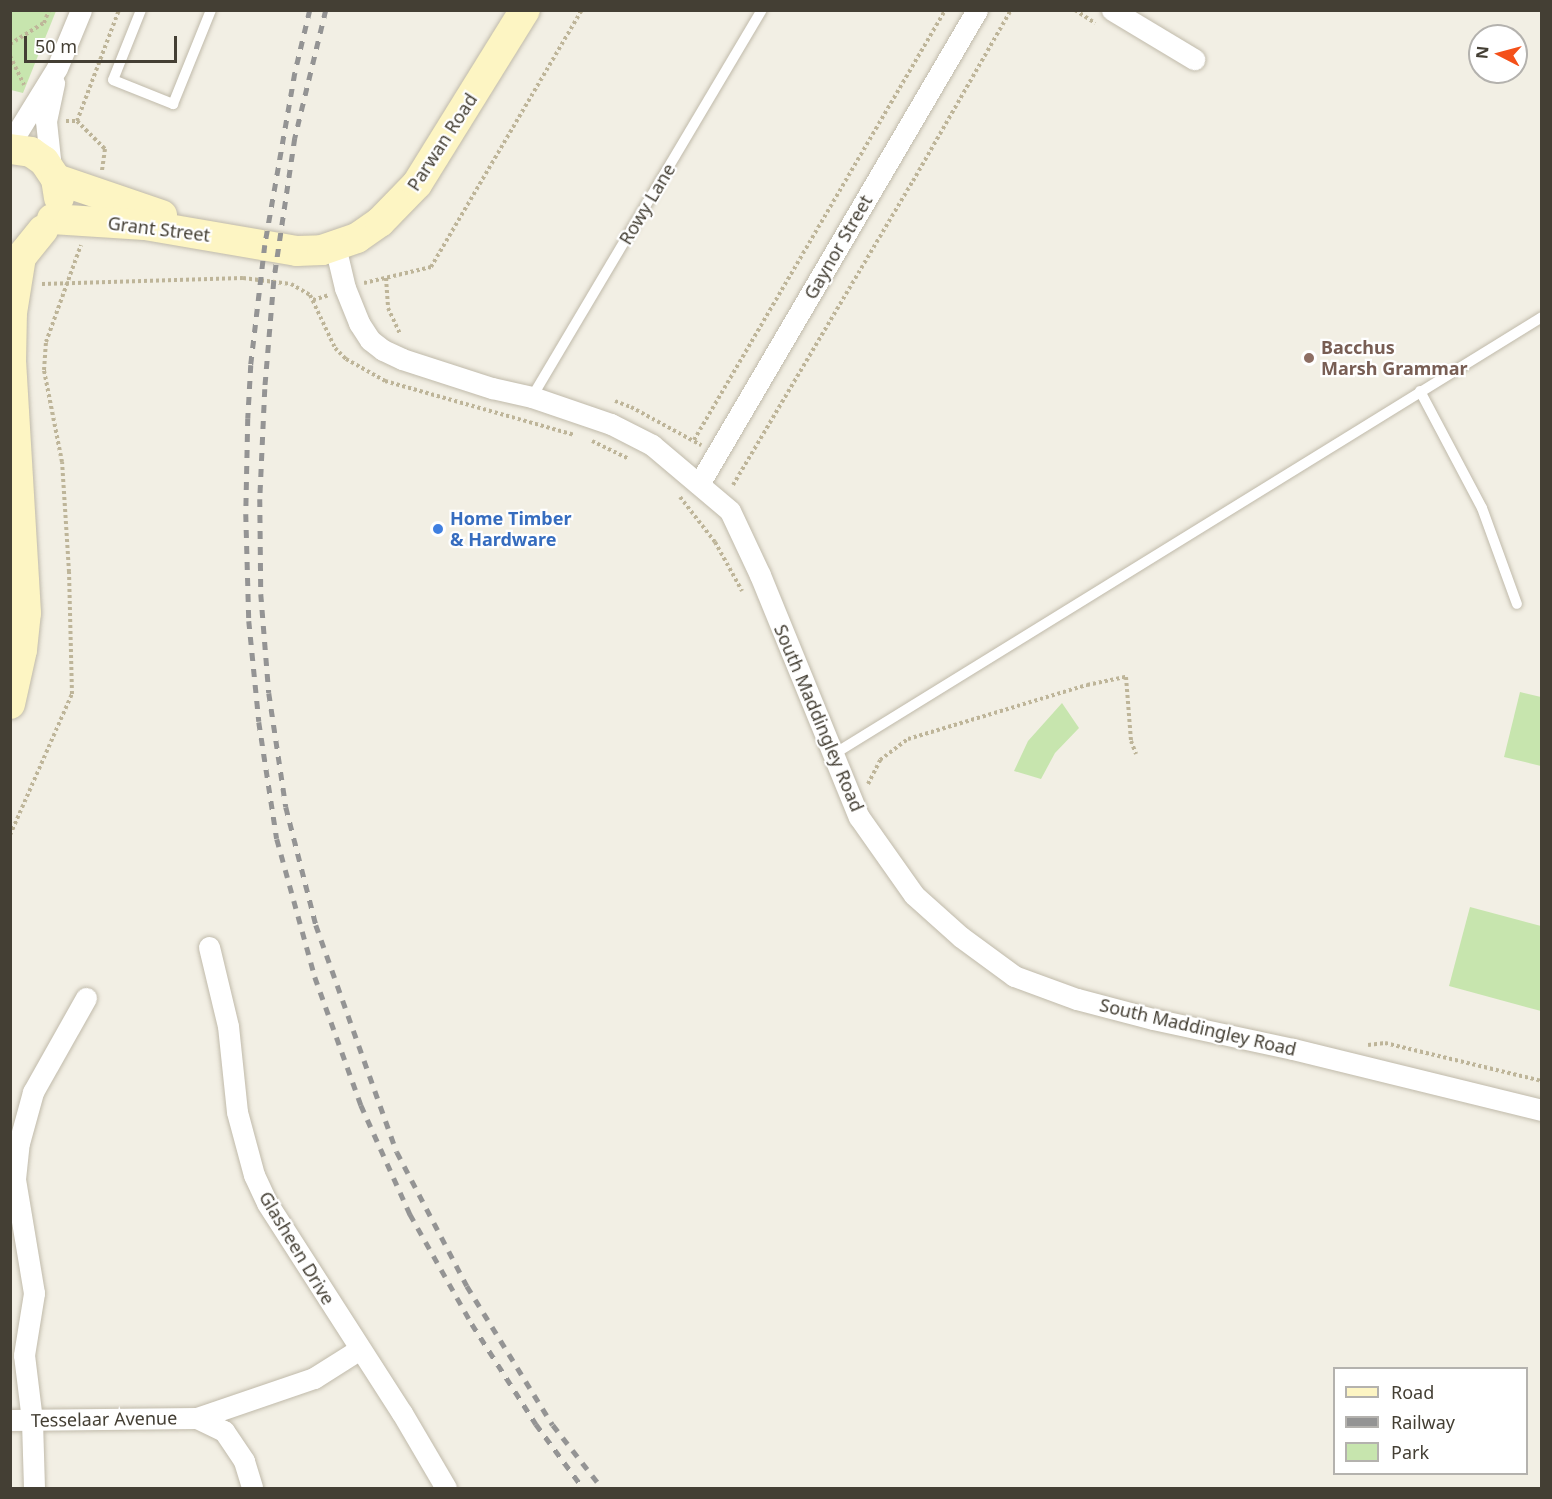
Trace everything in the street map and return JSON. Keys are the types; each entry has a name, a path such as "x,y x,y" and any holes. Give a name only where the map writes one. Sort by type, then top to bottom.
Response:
{"main road":[{"name":"Parwan Road","path":"228,237 297,251 335,246 357,238 380,222 417,184 525,10"},
{"name":"Grant Street","path":"10,149 31,152 54,173 228,237"},
{"path":"10,704 22,650 26,614 11,363 12,313 21,258 48,225 59,196 54,173"},
{"name":"Grant Street","path":"48,225 88,221 145,225 228,237"},
{"path":"10,241 31,238 48,225"},
{"path":"10,457 23,569"}],"street":[{"path":"10,144 57,68 81,10"},
{"name":"Gaynor Street","path":"699,484 977,10"},
{"path":"1112,10 1194,59"},
{"path":"54,173 46,121 57,68"},
{"name":"South Maddingley Road","path":"335,246 345,288 359,323 370,340 382,350 402,359 492,388 532,397 611,424 652,445 730,511 760,575 859,817 914,895 961,937 1014,976 1077,999 1153,1019 1293,1049 1542,1110"},
{"name":"Glasheen Drive","path":"209,947 228,1026 237,1112 254,1175 267,1203 402,1413 446,1488"},
{"path":"34,1488 32,1420 24,1355 34,1293 15,1191 18,1152 33,1092 86,998"},
{"name":"Tesselaar Avenue","path":"10,1420 197,1418 314,1378 360,1349"},
{"name":"Tesselaar Avenue","path":"197,1418 224,1431 244,1461 252,1488"}],"lane":[{"path":"141,10 113,80 173,104 211,10"},
{"name":"Rowy Lane","path":"532,397 762,10"},
{"path":"834,754 1542,317"},
{"path":"1420,391 1482,508 1517,604"}],"path":[{"path":"10,44 44,23 49,10"},
{"path":"77,121 118,10"},
{"path":"312,300 345,288 431,267 582,10"},
{"path":"694,440 945,10"},
{"path":"734,485 914,181 1011,10"},
{"path":"10,56 35,104"},
{"path":"10,835 72,694 69,572 62,462 44,370 46,342 88,221"},
{"path":"67,284 243,278 291,284 310,295 335,348 346,359 385,381 577,436"},
{"path":"386,278 388,308 399,333 408,340"},
{"path":"609,400 631,407 694,440 715,457 734,485 738,496"},
{"path":"588,439 634,461"},
{"path":"675,492 714,542 745,597"},
{"path":"864,780 867,788 880,760 908,739 1087,685 1126,677 1131,741 1136,754"},
{"path":"1363,1046 1385,1043 1542,1081"}],"green space":[{"path":"10,11 56,11 23,93 11,90"},
{"path":"1520,692 1541,697 1541,766 1504,757"},
{"path":"1062,703 1079,728 1055,753 1041,779 1014,771 1028,741"},
{"path":"1470,907 1541,926 1541,1011 1449,986"}],"railway":[{"path":"310,10 295,73 265,245 251,365 248,418 246,514 249,621 259,722 277,839 315,977 361,1105 410,1214 472,1324 536,1424 583,1488"},
{"path":"326,10 295,138 274,281 265,389 260,499 261,594 269,693 286,807 316,925 397,1152 467,1286 553,1425 602,1488"}],"place":[{"name":"Bacchus Marsh Grammar","path":"1309,358"},
{"name":"Home Timber & Hardware","path":"438,529"}]}
